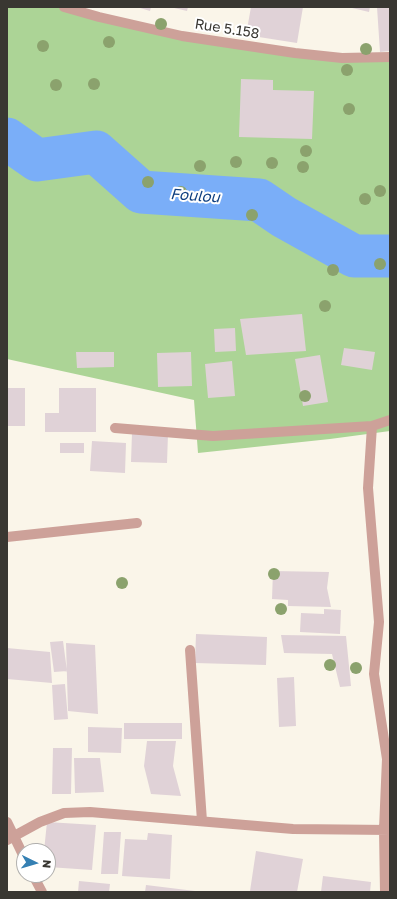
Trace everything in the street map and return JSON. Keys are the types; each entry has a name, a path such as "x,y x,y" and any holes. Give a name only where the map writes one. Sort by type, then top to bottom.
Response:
{"street":[{"name":"Rue 5.158","path":"64,7 99,17 182,36 295,53 342,58 390,57"},
{"path":"114,428 213,436 372,426 390,420"},
{"path":"372,426 368,488 379,622 374,674 387,759 385,892"},
{"path":"7,537 137,523"},
{"path":"190,650 202,821"},
{"path":"7,822 11,838 40,822 64,813 90,812 293,829 387,829"},
{"path":"37,883 42,892"}],"green space":[{"path":"7,7 64,7 99,17 295,53 390,57 390,431 198,453 194,400 7,359"}],"building":[{"path":"137,7 151,7 150,11"},
{"path":"170,7 188,7 187,11"},
{"path":"251,7 303,7 297,43 246,35"},
{"path":"348,7 370,7 369,12"},
{"path":"377,7 390,7 390,51 380,52"},
{"path":"241,79 273,80 273,90 314,91 312,139 239,137"},
{"path":"302,314 306,351 246,355 240,319"},
{"path":"235,328 236,351 215,352 214,329"},
{"path":"344,348 375,352 372,370 341,365"},
{"path":"76,352 114,352 114,367 77,368"},
{"path":"191,352 192,386 158,387 157,353"},
{"path":"320,355 328,402 303,406 295,359"},
{"path":"232,361 235,396 208,398 205,364"},
{"path":"7,388 25,388 25,426 7,426"},
{"path":"59,388 96,388 96,432 45,432 45,413 59,413"},
{"path":"132,433 168,434 167,463 131,462"},
{"path":"92,441 126,443 125,473 90,471"},
{"path":"60,443 84,443 84,453 60,453"},
{"path":"273,571 329,572 327,588 331,607 288,606 288,600 272,599"},
{"path":"324,609 341,610 340,634 300,632 301,613 324,614"},
{"path":"196,634 267,637 266,665 195,663"},
{"path":"281,635 346,636 351,686 340,687 332,654 284,653"},
{"path":"63,641 67,671 54,672 50,642"},
{"path":"66,643 95,645 98,714 68,711"},
{"path":"7,648 50,652 52,683 7,679"},
{"path":"294,677 296,726 279,727 277,678"},
{"path":"65,684 68,719 54,720 52,685"},
{"path":"124,723 182,723 182,739 124,739"},
{"path":"88,727 122,728 121,753 88,752"},
{"path":"147,741 176,741 173,766 181,796 151,794 144,766"},
{"path":"53,748 72,748 71,794 52,794"},
{"path":"74,758 100,758 104,792 75,793"},
{"path":"47,822 96,825 92,870 56,868 56,843 45,843"},
{"path":"104,832 121,832 118,874 101,874"},
{"path":"148,833 172,835 170,879 122,876 125,839 147,840"},
{"path":"256,851 303,859 297,892 250,891"},
{"path":"323,876 371,882 370,892 321,892"},
{"path":"79,881 110,884 109,892 78,892"},
{"path":"146,885 195,891 195,892 145,892"}],"waterway":[{"name":"Foulou","path":"7,139 37,160 96,152 141,192 259,200 284,217 354,256 390,256"}]}
